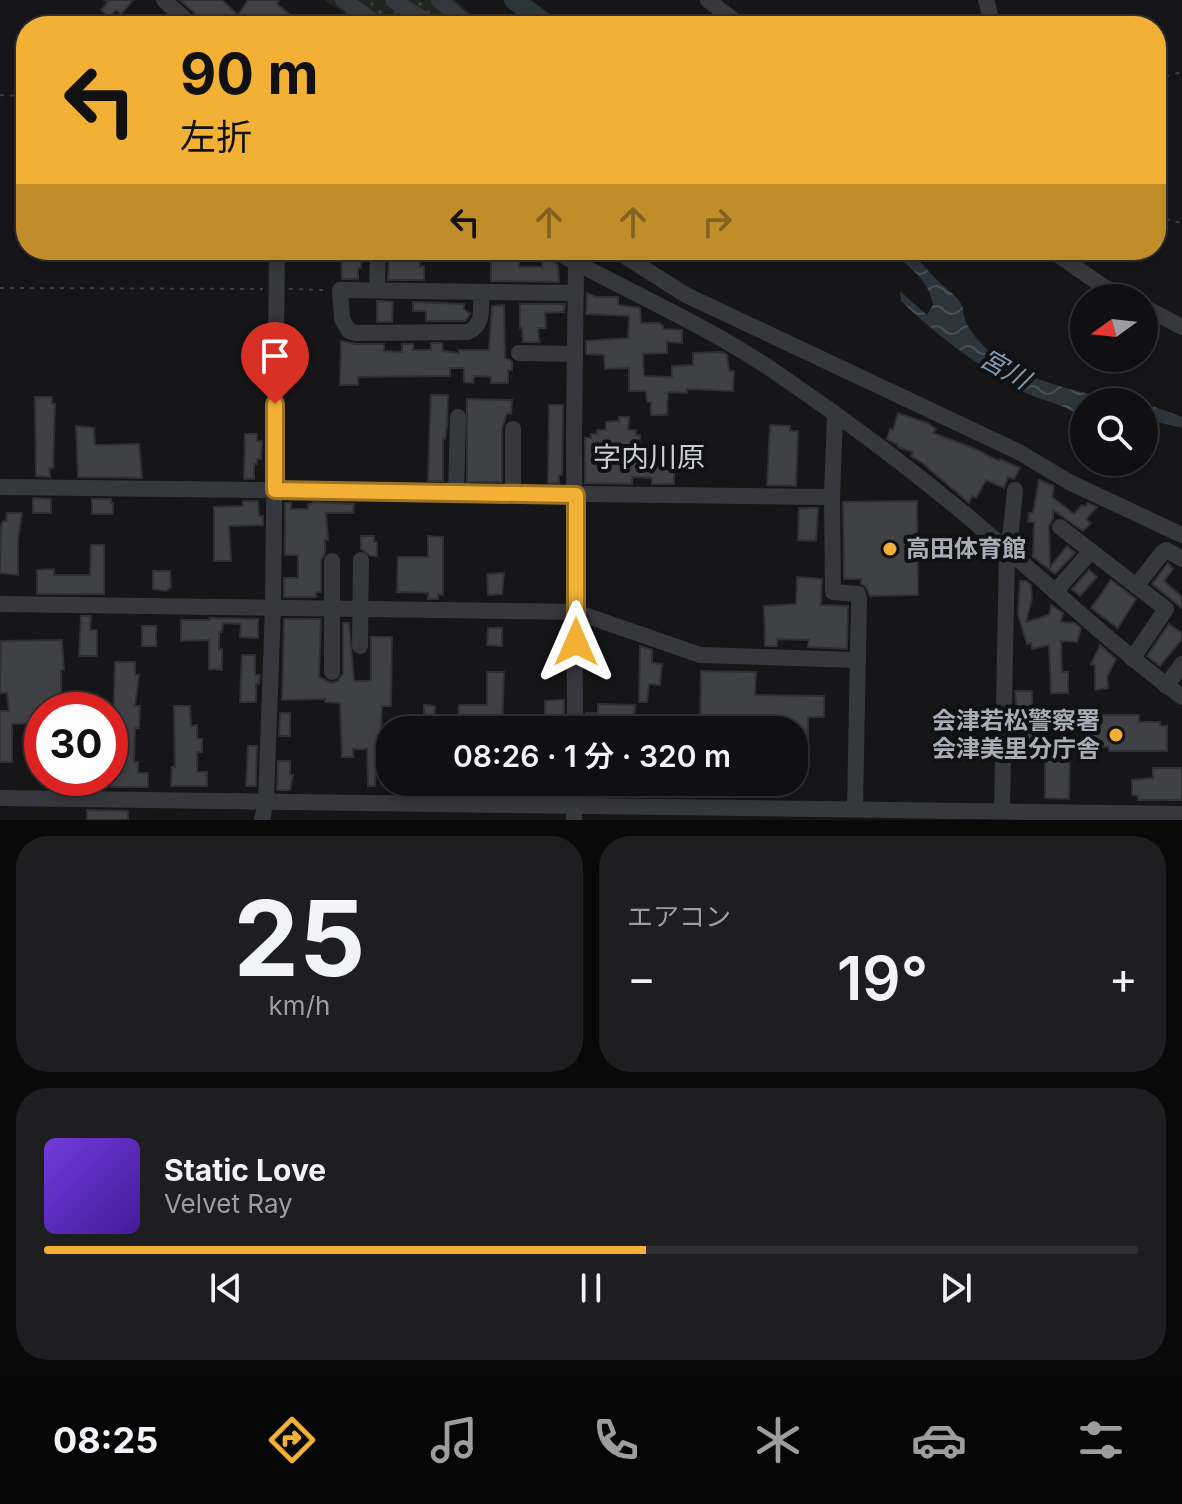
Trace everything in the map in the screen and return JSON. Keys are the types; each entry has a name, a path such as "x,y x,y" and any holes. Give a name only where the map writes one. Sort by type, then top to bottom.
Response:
{"street":[{"path":"164,0 181,16"},
{"path":"343,0 365,15 382,12 391,0 417,16"},
{"path":"708,0 728,16"},
{"path":"262,820 266,801 273,607 277,260"},
{"path":"377,289 378,260"},
{"path":"571,260 779,374 927,484 1007,549 1132,659 1182,697"},
{"path":"631,260 686,295 1019,452 1069,482 1182,535"},
{"path":"1065,260 1100,284"},
{"path":"575,716 576,263"},
{"path":"481,293 479,323 468,332 356,333 349,331 342,319 340,290 576,293"},
{"path":"1158,314 1182,327"},
{"path":"519,353 574,354"},
{"path":"835,416 833,592 858,594 855,809"},
{"path":"456,493 458,417"},
{"path":"513,429 513,494"},
{"path":"0,487 832,497"},
{"path":"1002,811 1007,549 1015,490"},
{"path":"1060,527 1166,609 1132,659"},
{"path":"1136,586 1163,552 1167,550 1182,559"},
{"path":"1055,592 1091,551"},
{"path":"360,646 361,560"},
{"path":"332,561 332,672"},
{"path":"0,604 576,612 700,655 858,660"},
{"path":"1166,686 1182,664"},
{"path":"0,798 362,802 574,812 855,809 1106,816 1182,814"},
{"path":"362,802 362,820"}],"path":[{"path":"0,288 340,290"}],"shaded area":[{"path":"324,0 455,0 473,16 349,16"}],"water":[{"path":"900,260 918,260 958,299 967,324 993,354 1032,376 1070,389 1070,410 1030,395 1006,382 914,314 901,301 900,291 927,315 933,305 922,280"},
{"path":"1158,408 1182,417 1182,428 1158,422"}],"building":[{"path":"105,0 133,0 121,14 116,10 110,16 101,10 108,2"},
{"path":"180,0 222,0 238,15 248,0 279,0 277,4 292,16 198,16"},
{"path":"341,260 361,260 358,279 342,279"},
{"path":"389,260 420,260 420,267 424,266 424,280 388,280"},
{"path":"491,260 519,260 519,267 542,267 542,260 551,260 558,265 559,282 491,281"},
{"path":"587,293 596,297 618,297 618,305 640,308 641,323 659,323 663,329 682,330 682,343 667,342 667,353 643,354 644,376 672,377 672,366 693,365 693,353 723,352 727,355 729,371 734,371 733,391 687,389 687,393 668,392 667,415 651,415 651,402 647,402 646,391 629,391 629,368 605,369 604,355 586,354 586,341 628,338 629,316 586,314"},
{"path":"377,301 393,302 392,322 377,322"},
{"path":"413,302 464,304 464,309 470,314 465,321 426,321 426,311 413,311"},
{"path":"520,304 565,304 564,312 545,313 546,328 538,328 539,342 523,342"},
{"path":"504,305 505,358 512,361 508,383 491,383 491,377 474,376 473,383 464,382 464,368 450,368 450,376 358,377 358,385 340,385 341,341 384,344 384,351 402,352 402,344 413,344 413,350 431,350 431,343 442,343 443,351 459,353 459,350 489,350 492,306"},
{"path":"431,395 448,395 447,426 443,439 443,481 428,481"},
{"path":"35,397 52,397 52,404 55,404 50,477 36,476"},
{"path":"467,399 512,400 511,414 507,413 502,429 502,482 467,482"},
{"path":"549,405 563,405 562,475 559,475 559,483 548,483"},
{"path":"898,413 927,423 936,429 933,433 1020,468 1014,479 1008,477 1004,488 986,480 976,498 972,496 969,503 911,456 913,452 887,439"},
{"path":"619,417 629,417 628,430 636,430 636,435 640,435 639,447 669,447 669,467 674,467 674,484 652,484 652,478 632,477 632,484 585,483 585,438 597,434 597,430 606,430 606,422 619,421"},
{"path":"770,425 790,426 790,431 798,431 796,486 767,485"},
{"path":"76,426 94,428 95,445 139,444 142,478 78,477"},
{"path":"245,434 257,434 257,441 262,441 261,459 254,464 254,479 244,479"},
{"path":"1039,480 1054,486 1052,497 1074,514 1088,503 1097,507 1086,519 1091,523 1083,531 1053,510 1049,526 1050,567 1067,546 1075,553 1055,574 1033,557 1034,522 1028,522 1029,513 1033,513"},
{"path":"33,498 51,499 51,513 33,513"},
{"path":"92,499 111,499 113,514 92,514"},
{"path":"243,501 258,501 263,525 229,526 231,561 214,561 214,507 243,506"},
{"path":"917,501 918,595 870,596 861,579 844,579 843,502"},
{"path":"285,503 291,503 291,509 308,509 308,504 354,504 353,513 326,513 328,540 325,540 325,553 321,560 321,592 316,592 316,597 284,597 284,578 298,578 298,555 285,555"},
{"path":"799,508 818,508 816,541 798,540"},
{"path":"7,513 22,513 18,575 0,573 1,526 6,521"},
{"path":"361,536 374,536 377,556 371,556 361,549"},
{"path":"428,536 443,537 443,595 438,594 438,599 428,599 428,593 397,592 398,557 428,557"},
{"path":"91,545 104,545 104,594 37,594 37,570 54,569 54,575 90,575"},
{"path":"1168,563 1173,569 1164,581 1182,597 1182,608 1152,584"},
{"path":"1089,570 1097,577 1080,596 1072,589"},
{"path":"153,571 170,571 171,587 166,591 153,589"},
{"path":"504,573 502,594 488,595 487,574"},
{"path":"797,577 822,579 821,605 848,606 847,649 808,647 809,640 777,639 777,646 765,646 764,606 796,604"},
{"path":"1111,580 1136,599 1118,628 1091,608"},
{"path":"1020,581 1031,585 1032,599 1026,622 1049,615 1051,605 1063,613 1061,622 1074,623 1081,628 1077,642 1061,641 1062,672 1068,672 1068,693 1051,693 1049,645 1032,649 1031,643 1027,644 1018,614"},
{"path":"81,616 91,616 90,630 97,630 97,656 79,656"},
{"path":"258,619 258,638 240,637 241,624 223,623 222,632 219,632 222,670 209,669 209,640 181,641 181,620"},
{"path":"284,619 321,619 319,677 331,683 338,681 343,673 343,623 349,623 354,681 371,681 371,637 392,637 391,706 382,706 382,716 376,716 375,786 368,786 367,749 353,749 353,757 342,757 340,703 325,702 325,699 282,700"},
{"path":"1169,624 1182,633 1182,639 1160,666 1147,656"},
{"path":"142,626 156,626 156,646 142,646"},
{"path":"488,628 502,628 502,646 487,645"},
{"path":"62,640 64,670 61,670 61,692 24,692 24,724 12,724 12,762 0,762 0,711 9,711 7,693 0,693 1,641"},
{"path":"1100,645 1116,659 1107,677 1108,688 1095,690 1095,665 1091,664"},
{"path":"640,646 652,650 652,663 662,664 660,685 649,684 647,702 639,702"},
{"path":"242,655 255,655 255,675 260,675 259,684 256,684 256,702 240,702"},
{"path":"115,662 135,662 135,675 139,675 135,706 140,706 139,728 135,728 134,762 138,762 138,773 148,773 148,787 128,787 128,692 114,692"},
{"path":"701,671 756,672 755,695 824,696 824,717 700,716"},
{"path":"487,672 504,672 502,716 459,716 459,705 487,705"},
{"path":"1015,691 1032,691 1032,712 1017,716"},
{"path":"564,700 564,716 545,716 545,701"},
{"path":"598,704 635,705 635,716 586,716 586,713 598,713"},
{"path":"424,705 435,706 435,716 424,716"},
{"path":"174,706 190,706 191,726 197,725 197,739 202,739 202,752 197,752 197,772 207,772 207,786 171,786 172,767 175,767"},
{"path":"280,713 290,713 290,736 279,736"},
{"path":"1086,715 1139,715 1139,722 1160,722 1160,726 1167,726 1167,751 1109,751 1109,747 1086,747"},
{"path":"1034,731 1034,734 1042,733 1043,755 1018,755 1019,732"},
{"path":"248,746 257,746 256,786 246,786"},
{"path":"1045,754 1070,754 1069,799 1045,798"},
{"path":"278,761 290,761 290,775 293,775 290,790 277,790"},
{"path":"1153,768 1182,768 1182,800 1138,800 1138,796 1132,795 1132,780 1153,778"},
{"path":"87,810 128,811 128,820 87,820"}],"waterway":[{"name":"宮川","path":"514,0 536,16"}],"place":[{"name":"高田体育館","path":"890,549"},
{"name":"会津若松警察署 会津美里分庁舎","path":"1116,735"}],"district":[{"name":"字内川原","path":"649,457"}],"route":[{"path":"275,404 275,490 576,495 576,642"}]}
